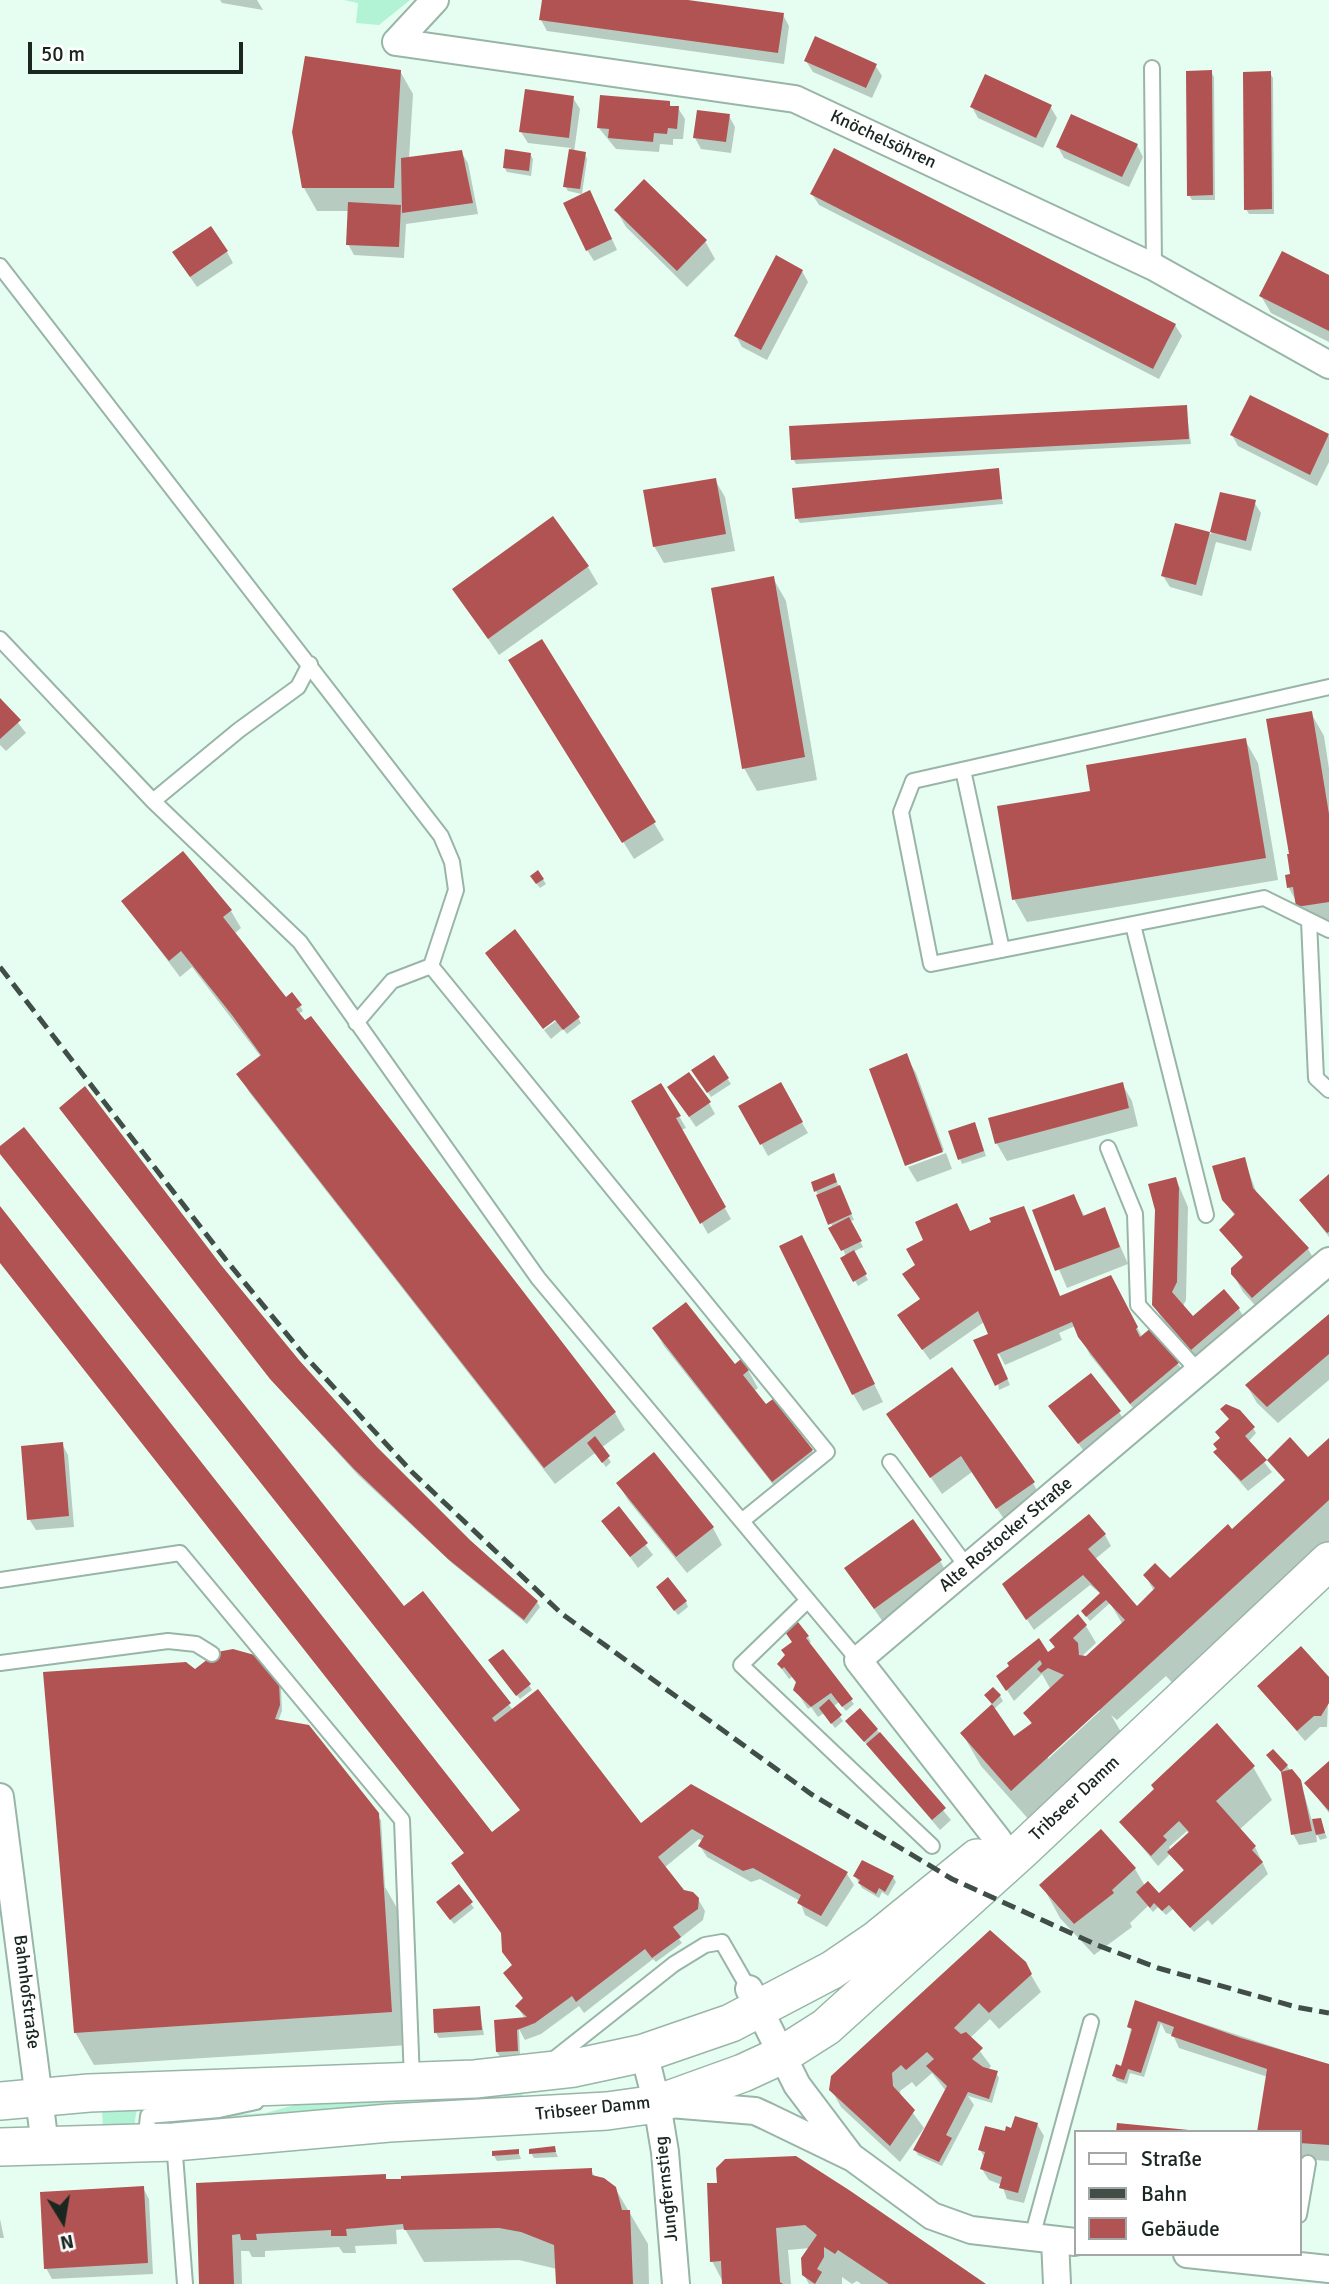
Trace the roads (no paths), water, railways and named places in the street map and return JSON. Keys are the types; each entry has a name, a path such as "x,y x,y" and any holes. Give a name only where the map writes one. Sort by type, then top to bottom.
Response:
{"main road":[{"name":"Tribseer Damm","path":"0,2147 174,2142 389,2123 607,2111 657,2104 743,2073 782,2055 826,2027 1329,1560"},
{"name":"Tribseer Damm","path":"0,2101 38,2095 412,2082 537,2073 644,2053 695,2037 754,1999 832,1970 876,1940 999,1841 1141,1737"}],"street":[{"name":"Knöchelsöhren","path":"435,0 396,42 795,99 1154,267 1329,365"},
{"name":"Alte Rostocker Straße","path":"858,1660 1329,1261"},
{"path":"858,1660 999,1841"},
{"name":"Bahnhofstraße","path":"0,1797 3,1847 45,2146"},
{"path":"754,1999 797,2085 853,2158"},
{"name":"Jungfernstieg","path":"644,2053 657,2104 665,2152 676,2284"},
{"path":"657,2104 755,2111 853,2158 933,2216 971,2230 1054,2240 1057,2284"},
{"path":"1222,2256 1292,2260 1329,2269"}],"lane":[{"path":"1152,68 1154,267"},
{"path":"0,266 441,836 452,862 456,890 431,966"},
{"path":"0,639 153,801 300,942 538,1278 858,1660"},
{"path":"153,801 239,730 298,687 310,664"},
{"path":"1329,687 913,781 901,812 931,964 1264,898 1329,930"},
{"path":"963,770 1002,950"},
{"path":"1309,920 1315,1078 1329,1090"},
{"path":"1133,925 1206,1215"},
{"path":"356,1023 392,981 431,966"},
{"path":"431,966 827,1452 743,1520"},
{"path":"1108,1148 1135,1214 1138,1305 1200,1373"},
{"path":"890,1462 967,1567"},
{"path":"0,1580 180,1553 402,1820 412,2082"},
{"path":"808,1600 741,1665 932,1846"},
{"path":"0,1663 168,1641 196,1644 212,1654"},
{"path":"537,2073 600,2020 674,1964 705,1945 722,1942 754,1999"},
{"path":"1054,2240 1091,2022"},
{"path":"185,2284 174,2142 153,2133 147,2125 148,2116 219,2110 325,2085"},
{"path":"1301,2203 1308,2163"}],"railway":[{"path":"0,967 226,1260 304,1355 412,1472 562,1614 811,1794 952,1879 1097,1945 1158,1968 1296,2007 1329,2013"}]}
